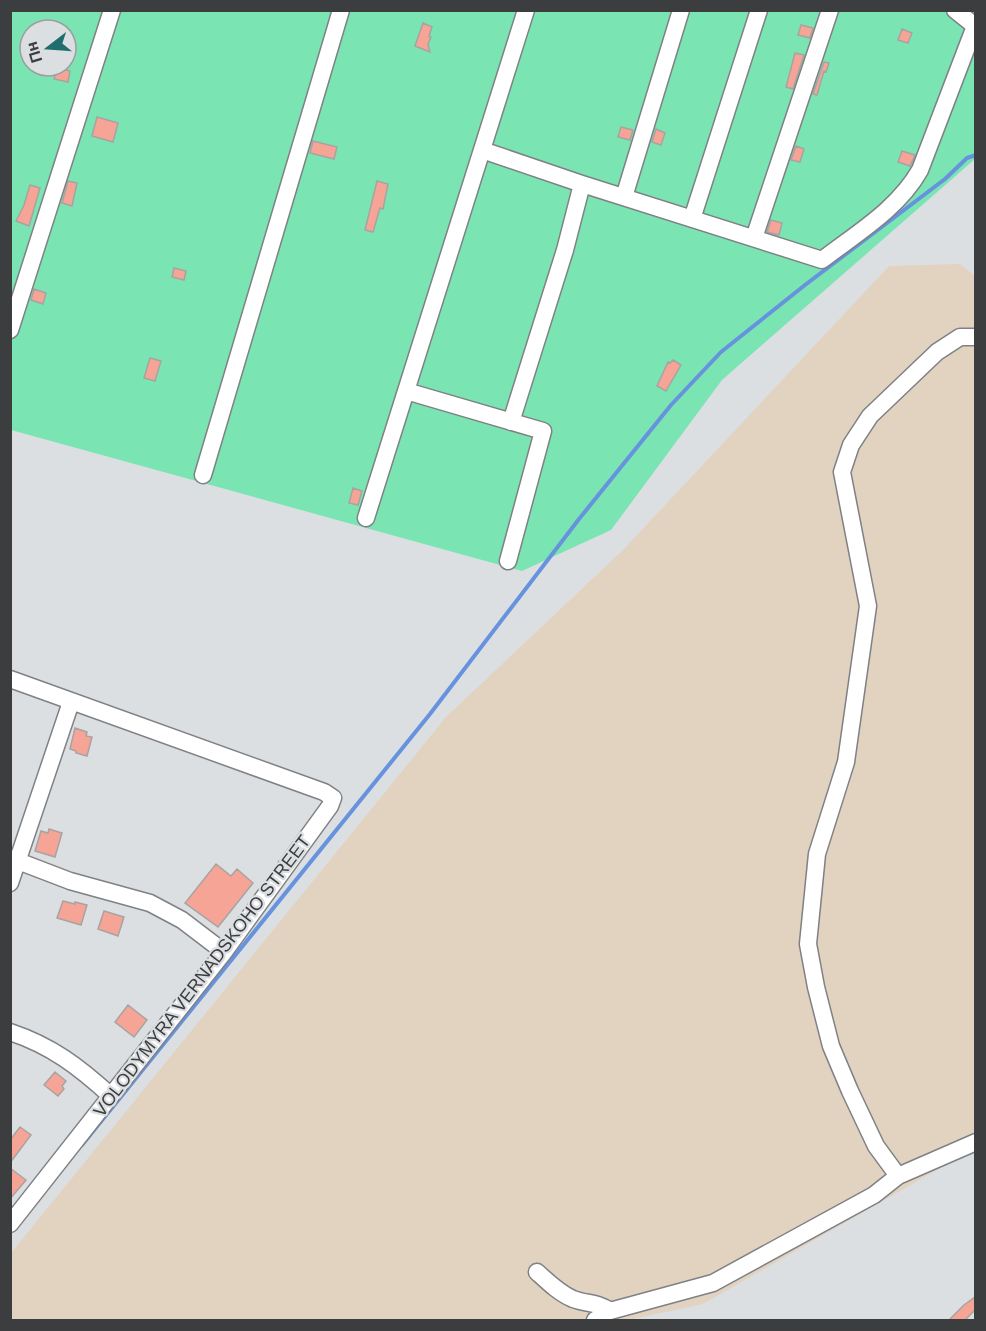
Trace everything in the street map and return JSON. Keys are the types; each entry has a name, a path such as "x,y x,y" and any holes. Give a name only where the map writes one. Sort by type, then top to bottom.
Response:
{"street":[{"path":"10,330 112,10"},
{"path":"203,475 341,10"},
{"path":"366,519 526,10"},
{"path":"624,197 681,10"},
{"path":"692,219 759,10"},
{"path":"754,238 830,10"},
{"path":"482,150 822,260 897,202 910,188 920,170 975,26 955,10"},
{"path":"511,422 565,250 582,184"},
{"path":"898,1176 876,1146 831,1046 808,944 817,854 846,762 868,606 842,472 851,445 870,416 937,352 960,337 975,336"},
{"path":"406,391 543,432 508,561"},
{"name":"VOLODYMYRA VERNADSKOHO STREET","path":"10,679 332,796 333,800 225,952 10,1224"},
{"path":"10,883 14,859 71,702"},
{"path":"14,859 69,881 150,903 182,920 225,952"},
{"path":"10,1032 39,1042 54,1051 111,1096"},
{"path":"595,1320 610,1311 713,1283 874,1195 898,1176 975,1142"},
{"path":"537,1272 554,1287 573,1299 602,1304 610,1311"}],"shaded area":[{"path":"960,264 975,276 975,1148 703,1304 628,1320 11,1320 11,1253 446,717 623,550 889,266"}],"green space":[{"path":"10,11 975,11 975,159 722,380 611,530 522,571 11,430"}],"building":[{"path":"423,23 432,27 428,44 430,52 415,46"},
{"path":"801,25 813,28 810,38 798,35"},
{"path":"902,29 912,33 908,43 898,40"},
{"path":"795,53 804,55 793,89 786,87"},
{"path":"824,62 829,63 826,72 824,71 817,95 813,94"},
{"path":"54,78 69,78 68,82"},
{"path":"97,117 118,123 113,142 92,136"},
{"path":"621,127 633,130 630,140 618,137"},
{"path":"656,129 665,133 661,145 652,142"},
{"path":"313,141 337,147 334,159 310,153"},
{"path":"796,146 804,149 800,162 791,160"},
{"path":"902,151 915,155 910,166 898,162"},
{"path":"68,181 77,183 72,206 62,203"},
{"path":"377,181 388,184 383,209 380,208 373,232 365,230"},
{"path":"30,185 40,188 29,226 16,221"},
{"path":"771,220 782,223 779,235 767,232"},
{"path":"174,268 186,271 184,280 172,277"},
{"path":"34,289 46,293 43,304 31,300"},
{"path":"150,358 161,361 155,381 144,378"},
{"path":"673,360 681,365 666,391 657,386 668,362"},
{"path":"353,488 362,491 358,505 349,503"},
{"path":"75,728 87,732 86,736 92,737 87,756 70,749"},
{"path":"49,829 62,833 55,857 35,851 41,831 48,833"},
{"path":"216,864 231,876 237,869 253,883 218,927 185,903"},
{"path":"63,901 87,905 81,925 57,918"},
{"path":"104,911 124,917 118,936 98,929"},
{"path":"128,1005 147,1020 134,1037 115,1022"},
{"path":"55,1072 66,1081 62,1086 64,1089 58,1096 44,1085"},
{"path":"20,1127 31,1135 10,1163 10,1140"},
{"path":"10,1168 26,1180 10,1199"},
{"path":"975,1297 975,1310 965,1320 949,1320 964,1305"}],"waterway":[{"path":"82,1145 430,714 579,519 671,405 721,352 945,179 967,158 976,155"}]}
